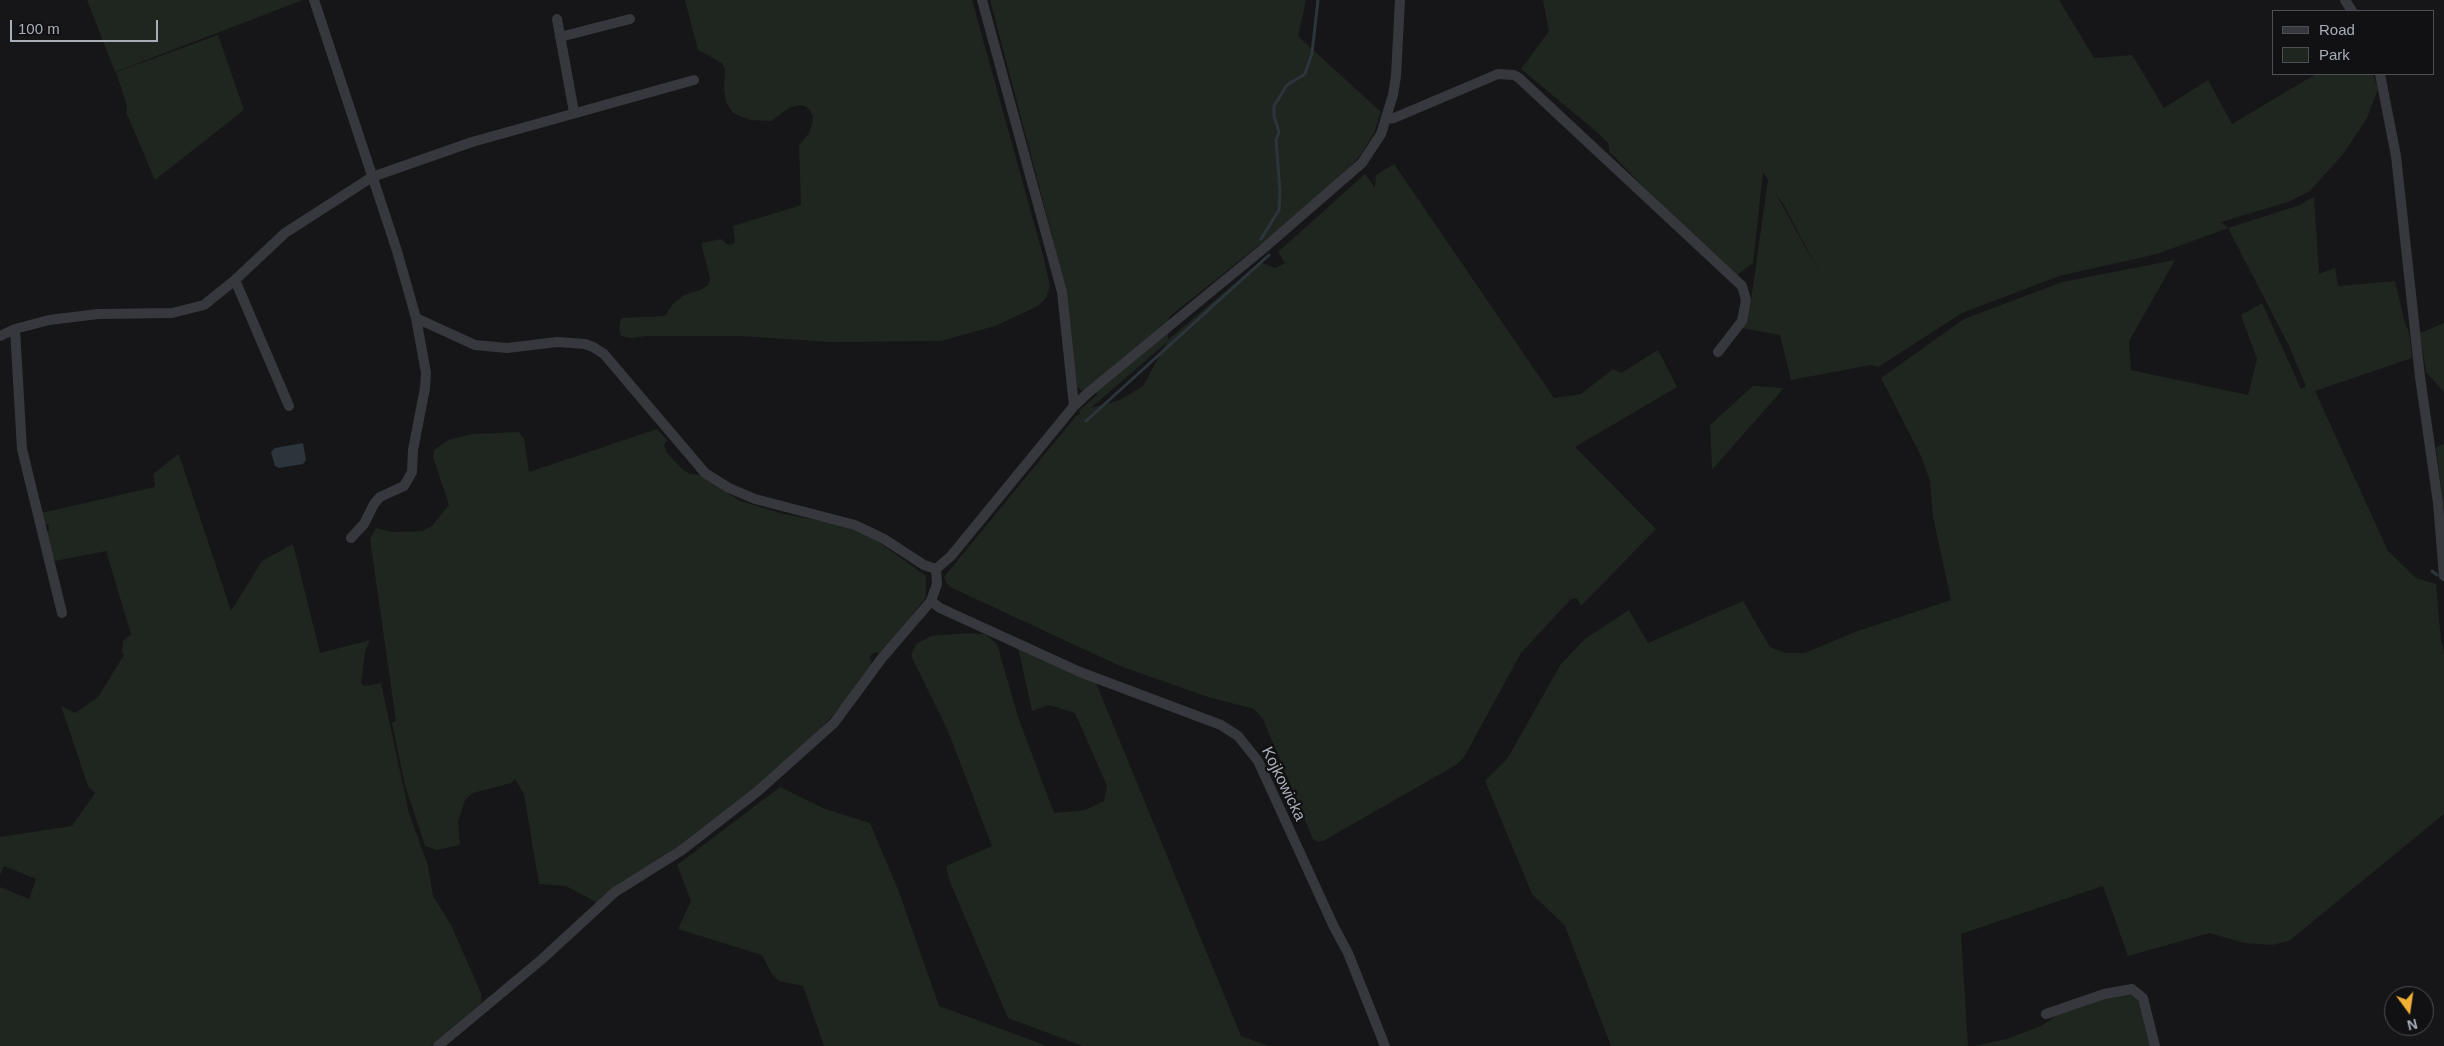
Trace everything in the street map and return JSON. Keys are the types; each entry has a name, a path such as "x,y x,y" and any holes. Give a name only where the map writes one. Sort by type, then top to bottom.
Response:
{"street":[{"path":"314,0 416,318 426,373 425,388 413,450 412,472 404,486 380,498 374,504 364,524 351,538"},
{"path":"982,0 1062,292 1074,406"},
{"path":"936,569 952,556 1074,406 1354,172 1376,144 1387,119 1396,76 1400,0"},
{"path":"557,19 574,112"},
{"path":"560,37 630,19"},
{"path":"1387,119 1394,118 1498,74 1519,78 1742,286 1746,300 1742,321 1718,352"},
{"path":"2380,75 2396,156 2420,377 2438,503 2444,576"},
{"path":"0,336 15,329 48,320 98,314 172,313 204,305 236,280 286,233 372,178 472,142 694,80"},
{"path":"236,280 289,406"},
{"path":"416,318 475,344 507,348 557,342 579,343 593,347 604,354 705,473 729,488 755,499 856,525 884,539 905,555 936,569"},
{"path":"15,329 22,449 62,613"},
{"path":"438,1046 541,960 615,892 649,873 690,844 758,790 834,723 882,658 931,600 937,584 936,569"},
{"name":"Kojkowicka","path":"931,600 940,608 1080,672 1221,725 1238,736 1258,761 1334,927 1348,953 1385,1046"},
{"path":"2046,1014 2104,994 2132,989 2142,998 2155,1046"}],"green space":[{"path":"87,0 303,0 115,72"},
{"path":"685,0 972,0 1044,259 1050,286 1046,298 1038,306 995,326 941,341 830,342 741,336 646,336 632,338 621,336 619,328 621,318 665,316 673,304 684,295 700,290 708,285 710,278 701,243 721,239 728,245 733,244 735,241 733,226 801,205 799,145 809,133 812,124 813,117 810,110 805,106 798,105 789,108 771,121 750,120 733,113 726,102 724,89 725,69 722,63 698,50"},
{"path":"990,0 1306,0 1298,36 1381,112 1374,133 1362,153 1349,168 1303,210 1169,317 1168,340 1260,262 1275,268 1285,263 1278,252 1365,174 1375,188 1376,175 1394,164 1554,398 1581,394 1613,369 1621,373 1658,350 1677,387 1575,447 1656,529 1581,606 1577,598 1571,599 1521,653 1464,757 1456,765 1325,840 1318,842 1313,839 1263,719 1254,709 1208,697 1120,666 950,587 946,582 944,577 1076,416 1080,414 1079,411 1098,394 1081,390 1076,386 1050,240 1053,239","holes":["1167,342 1143,386 1120,400 1091,408"]},
{"path":"1543,0 2059,0 2094,58 2132,55 2164,108 2208,80 2232,124 2314,75 2373,75 2378,89 2367,118 2344,153 2310,191 2288,202 2221,222 2228,228 2157,254 2059,276 1962,313 1878,367 1871,365 1791,380 1780,335 1742,328 1750,307 1768,180 1763,172 1753,263 1737,275 1662,206 1610,152 1608,143 1598,133 1521,69 1549,31","holes":["1776,194 1784,205 1822,277"]},
{"path":"218,35 244,110 155,180 126,112 127,106 116,72"},
{"path":"2314,197 2319,274 2335,268 2338,286 2395,281 2409,332 2412,358 2315,391 2388,551 2416,578 2436,584 2441,641 2444,651 2444,814 2289,941 2272,945 2244,943 2210,933 2128,956 2103,886 1961,934 1968,1046 1611,1046 1565,926 1532,894 1485,781 1507,759 1561,664 1585,639 1629,610 1648,643 1743,601 1770,647 1786,653 1805,653 1855,632 1951,600 1933,517 1930,481 1922,458 1881,378 1964,319 2062,282 2175,260 2129,341 2131,370 2248,395 2257,359 2241,315 2262,303 2301,389 2306,386 2289,346 2228,228 2300,205"},
{"path":"2444,323 2444,392 2426,372 2420,333"},
{"path":"1753,386 1784,388 1712,470 1710,425"},
{"path":"657,429 667,440 664,445 667,453 682,469 690,474 701,475 740,501 784,514 837,524 870,536 926,576 926,597 881,655 876,652 872,654 870,657 872,664 842,705 799,752 693,837 598,903 566,886 539,884 524,794 515,779 511,783 473,793 465,800 458,821 460,845 437,850 425,846 405,785 392,723 396,721 370,539 376,528 392,532 422,531 432,526 449,505 433,457 434,450 448,440 472,434 519,432 524,439 529,472"},
{"path":"2444,444 2444,511 2436,447"},
{"path":"179,455 231,611 262,561 293,544 320,653 370,640 365,652 361,683 364,686 381,683 409,813 428,866 433,896 451,925 481,993 481,1003 431,1046 0,1046 0,887 29,899 36,879 4,866 0,875 0,837 72,826 95,793 88,786 61,706 75,713 98,697 124,655 122,652 123,641 131,634 106,551 55,561 52,558 45,532 49,531 48,524 45,525 41,513 155,487 153,474"},
{"path":"968,633 985,634 997,644 1018,717 1054,813 1085,810 1104,801 1107,786 1075,713 1049,705 1032,711 1018,648 1096,683 1241,1036 1269,1046 1083,1046 1008,1018 950,882 946,866 992,846 948,731 911,656 916,644 931,636"},
{"path":"780,787 825,809 870,823 899,892 939,1006 1047,1046 824,1046 803,986 779,981 771,973 762,955 678,929 691,901 677,865"},
{"path":"2122,988 2140,998 2150,1046 1975,1046 2007,1039 2043,1025 2065,1009"}],"shaded area":[{"path":"303,443 306,460 303,464 279,468 275,466 271,452 275,448"}],"waterway":[{"path":"1261,239 1279,210 1280,191 1276,140 1279,132 1274,116 1274,106 1287,85 1305,74 1312,53 1318,0"},
{"path":"1086,421 1269,255"},
{"path":"2432,571 2437,575"}]}
